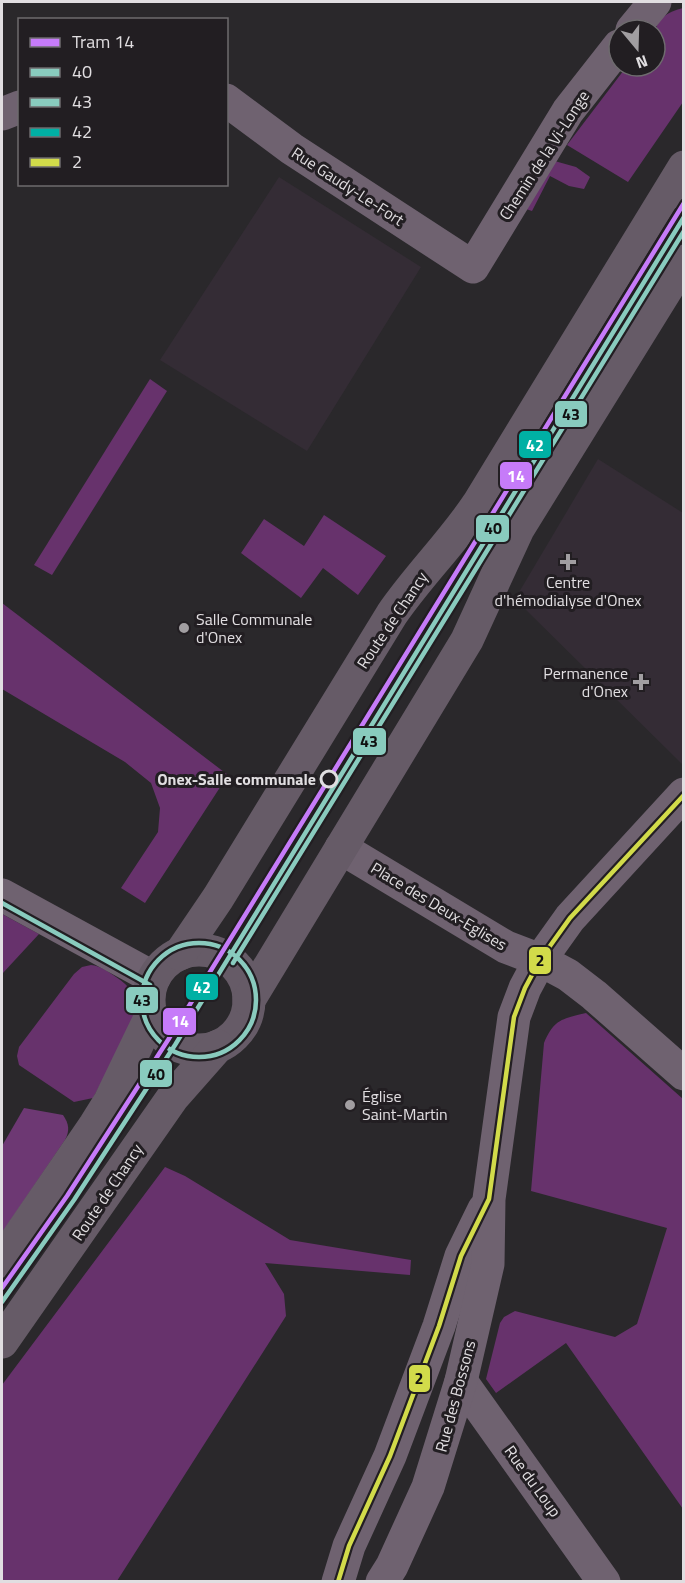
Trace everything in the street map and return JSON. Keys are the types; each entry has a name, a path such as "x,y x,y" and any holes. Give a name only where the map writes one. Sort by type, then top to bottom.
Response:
{"main road":[{"name":"Route de Chancy","path":"180,954 218,898 392,614 412,585 464,525 478,504 684,167"},
{"path":"249,1000 247,987 241,974 227,959 206,951 180,954 169,960 154,978 149,991 151,1016 158,1029 175,1045 194,1050 206,1050 218,1046 237,1033 243,1023 249,1000 476,625 518,529 684,261"},
{"path":"2,1261 110,1101 151,1016"},
{"name":"Route de Chancy","path":"2,1342 173,1098 218,1046"}],"street":[{"name":"Chemin de la Vi-Longe","path":"473,267 568,111 607,61"},
{"name":"Rue Gaudy-Le-Fort","path":"228,101 292,149 473,267"},
{"name":"Rue des Bossons","path":"382,1581 392,1566 428,1487 461,1382 488,1264 489,1199 514,1017 525,988 540,960 570,918 684,794"},
{"name":"Place des Deux-Eglises","path":"341,848 506,947 540,960 568,975 684,1074"},
{"path":"2,895 154,978"},
{"name":"Rue des Bossons","path":"338,1581 349,1546 390,1456 435,1337 461,1256 489,1199"},
{"name":"Rue du Loup","path":"461,1382 604,1581"}],"shaded area":[{"path":"683,8 683,102 628,182 567,145 618,78 667,78 667,18 662,18"},
{"path":"551,160 576,167 590,177 584,189 569,186 550,176 532,211 523,208"},
{"path":"279,177 421,267 307,451 160,360"},
{"path":"150,379 167,391 52,575 34,565"},
{"name":"Permanence d'Onex","path":"598,459 683,513 683,765 515,599"},
{"path":"324,515 386,556 358,595 323,568 301,598 241,553 264,519 304,546"},
{"path":"2,603 228,775 145,903 121,888 158,832 160,808 151,783 125,762 2,689"},
{"path":"2,914 39,934 2,974"},
{"path":"91,965 104,969 126,985 133,994 135,1013 128,1033 93,1098 74,1102 19,1065 17,1056 19,1047 74,974 82,967"},
{"path":"586,1013 683,1099 683,1509 566,1343 496,1393 486,1379 500,1323 504,1317 515,1311 615,1337 637,1324 667,1228 531,1191 544,1043 551,1029 560,1021"},
{"path":"24,1108 63,1115 68,1124 68,1133 2,1233 2,1146"},
{"path":"165,1167 185,1176 290,1240 411,1260 410,1275 265,1263 284,1294 286,1316 117,1581 2,1581 2,1385"}],"tram line":[{"name":"14","path":"2,1288 67,1196 168,1040 684,203"}],"transit line":[{"name":"42","path":"2,1290 68,1196 169,1041 678,212"},
{"name":"40","path":"2,1302 74,1200 175,1045 684,217"},
{"name":"43","path":"233,963 684,231"},
{"name":"2","path":"338,1582 349,1546 390,1456 439,1326 461,1256 489,1199 514,1017 525,988 540,960 570,918 684,795"},
{"name":"43","path":"2,903 150,985"},
{"name":"43","path":"199,943 221,947 231,952 247,968 252,978 256,1000 252,1022 247,1032 231,1048 221,1053 199,1057 177,1053 167,1048 151,1032 146,1022 142,1000 146,978 151,968 167,952 177,947 199,943"}],"place":[{"name":"Centre d'hémodialyse d'Onex","path":"568,562"},
{"name":"Salle Communale d'Onex","path":"184,628"},
{"name":"Permanence d'Onex","path":"641,682"},
{"name":"Onex-Salle communale","path":"329,779"},
{"name":"Église Saint-Martin","path":"350,1105"}]}
